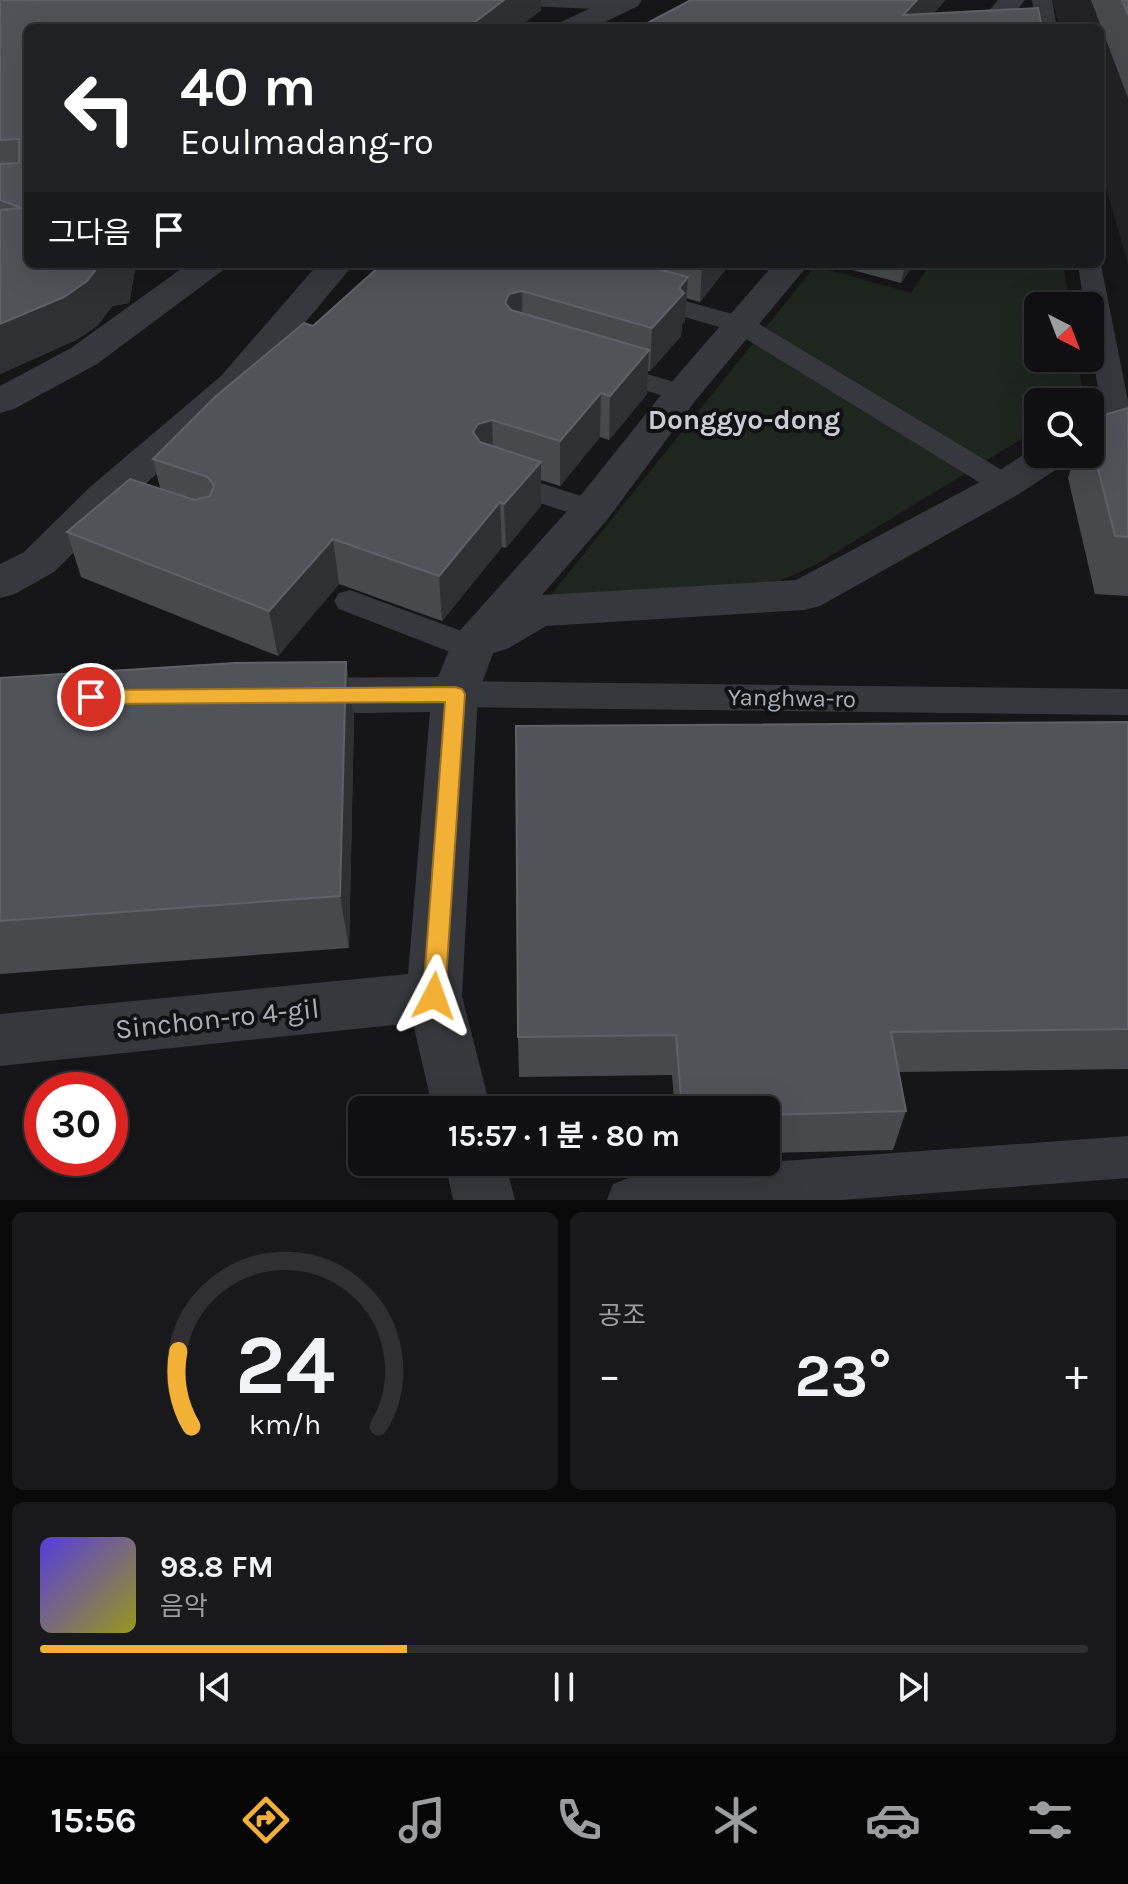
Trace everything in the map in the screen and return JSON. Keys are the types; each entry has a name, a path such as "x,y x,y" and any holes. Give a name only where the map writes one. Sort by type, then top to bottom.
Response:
{"street":[{"path":"583,24 658,0"},
{"path":"991,24 1012,0"},
{"path":"0,398 76,353 186,268"},
{"path":"0,398 84,356 205,268"},
{"path":"0,556 23,541 190,405 316,268"},
{"path":"0,583 39,562 120,502 234,384 334,268"},
{"path":"459,1096 434,996 455,694 471,648 592,510 682,393 789,268"},
{"path":"471,648 538,611 804,595 1031,468"},
{"path":"251,696 455,694"},
{"name":"Sinchon-ro 4-gil","path":"0,1040 434,996"},
{"path":"478,1176 484,1200"}],"lane":[{"path":"528,0 622,11"},
{"path":"1042,0 1046,24"},
{"path":"1091,268 1111,417"},
{"path":"624,292 742,325 1005,485"},
{"path":"580,363 682,393"},
{"path":"493,477 592,510"},
{"path":"350,601 471,648"},
{"name":"Yanghwa-ro","path":"455,694 1128,702"},
{"path":"629,1200 701,1189 1128,1157"}],"shaded area":[{"path":"1052,0 1128,0 1128,264 1104,181 1104,24 1059,24"},
{"path":"813,268 911,293 927,268 1064,268 1068,292 1024,292 1024,372 1079,372 1082,388 1024,388 1024,438 817,564 710,613 538,611"}],"building":[{"path":"0,0 504,0 472,24 24,24 24,268 97,268 87,281 64,297 0,324 0,210 22,208 0,200 0,164 19,163 19,139 0,140"},
{"path":"691,0 917,0 903,15 1038,8 1041,24 646,24"},
{"path":"1122,0 1128,0 1128,15"},
{"path":"378,268 654,268 688,277 679,288 684,293 652,328 522,291 509,294 505,303 511,310 649,350 610,396 601,393 560,441 492,420 478,424 473,432 480,442 541,462 504,504 500,502 439,576 333,539 269,611 67,532 130,479 195,500 210,496 214,486 208,477 153,459 215,397 304,323 313,326"},
{"path":"1128,408 1128,537 1115,536 1098,468 1104,468 1104,415"},
{"path":"346,662 340,896 0,921 0,678 235,663"},
{"path":"1128,722 1128,1029 891,1032 906,1111 780,1115 780,1096 681,1096 676,1035 518,1037 516,726"}],"district":[{"name":"Donggyo-dong","path":"744,419"}],"route":[{"path":"91,697 455,694 434,996"}]}
